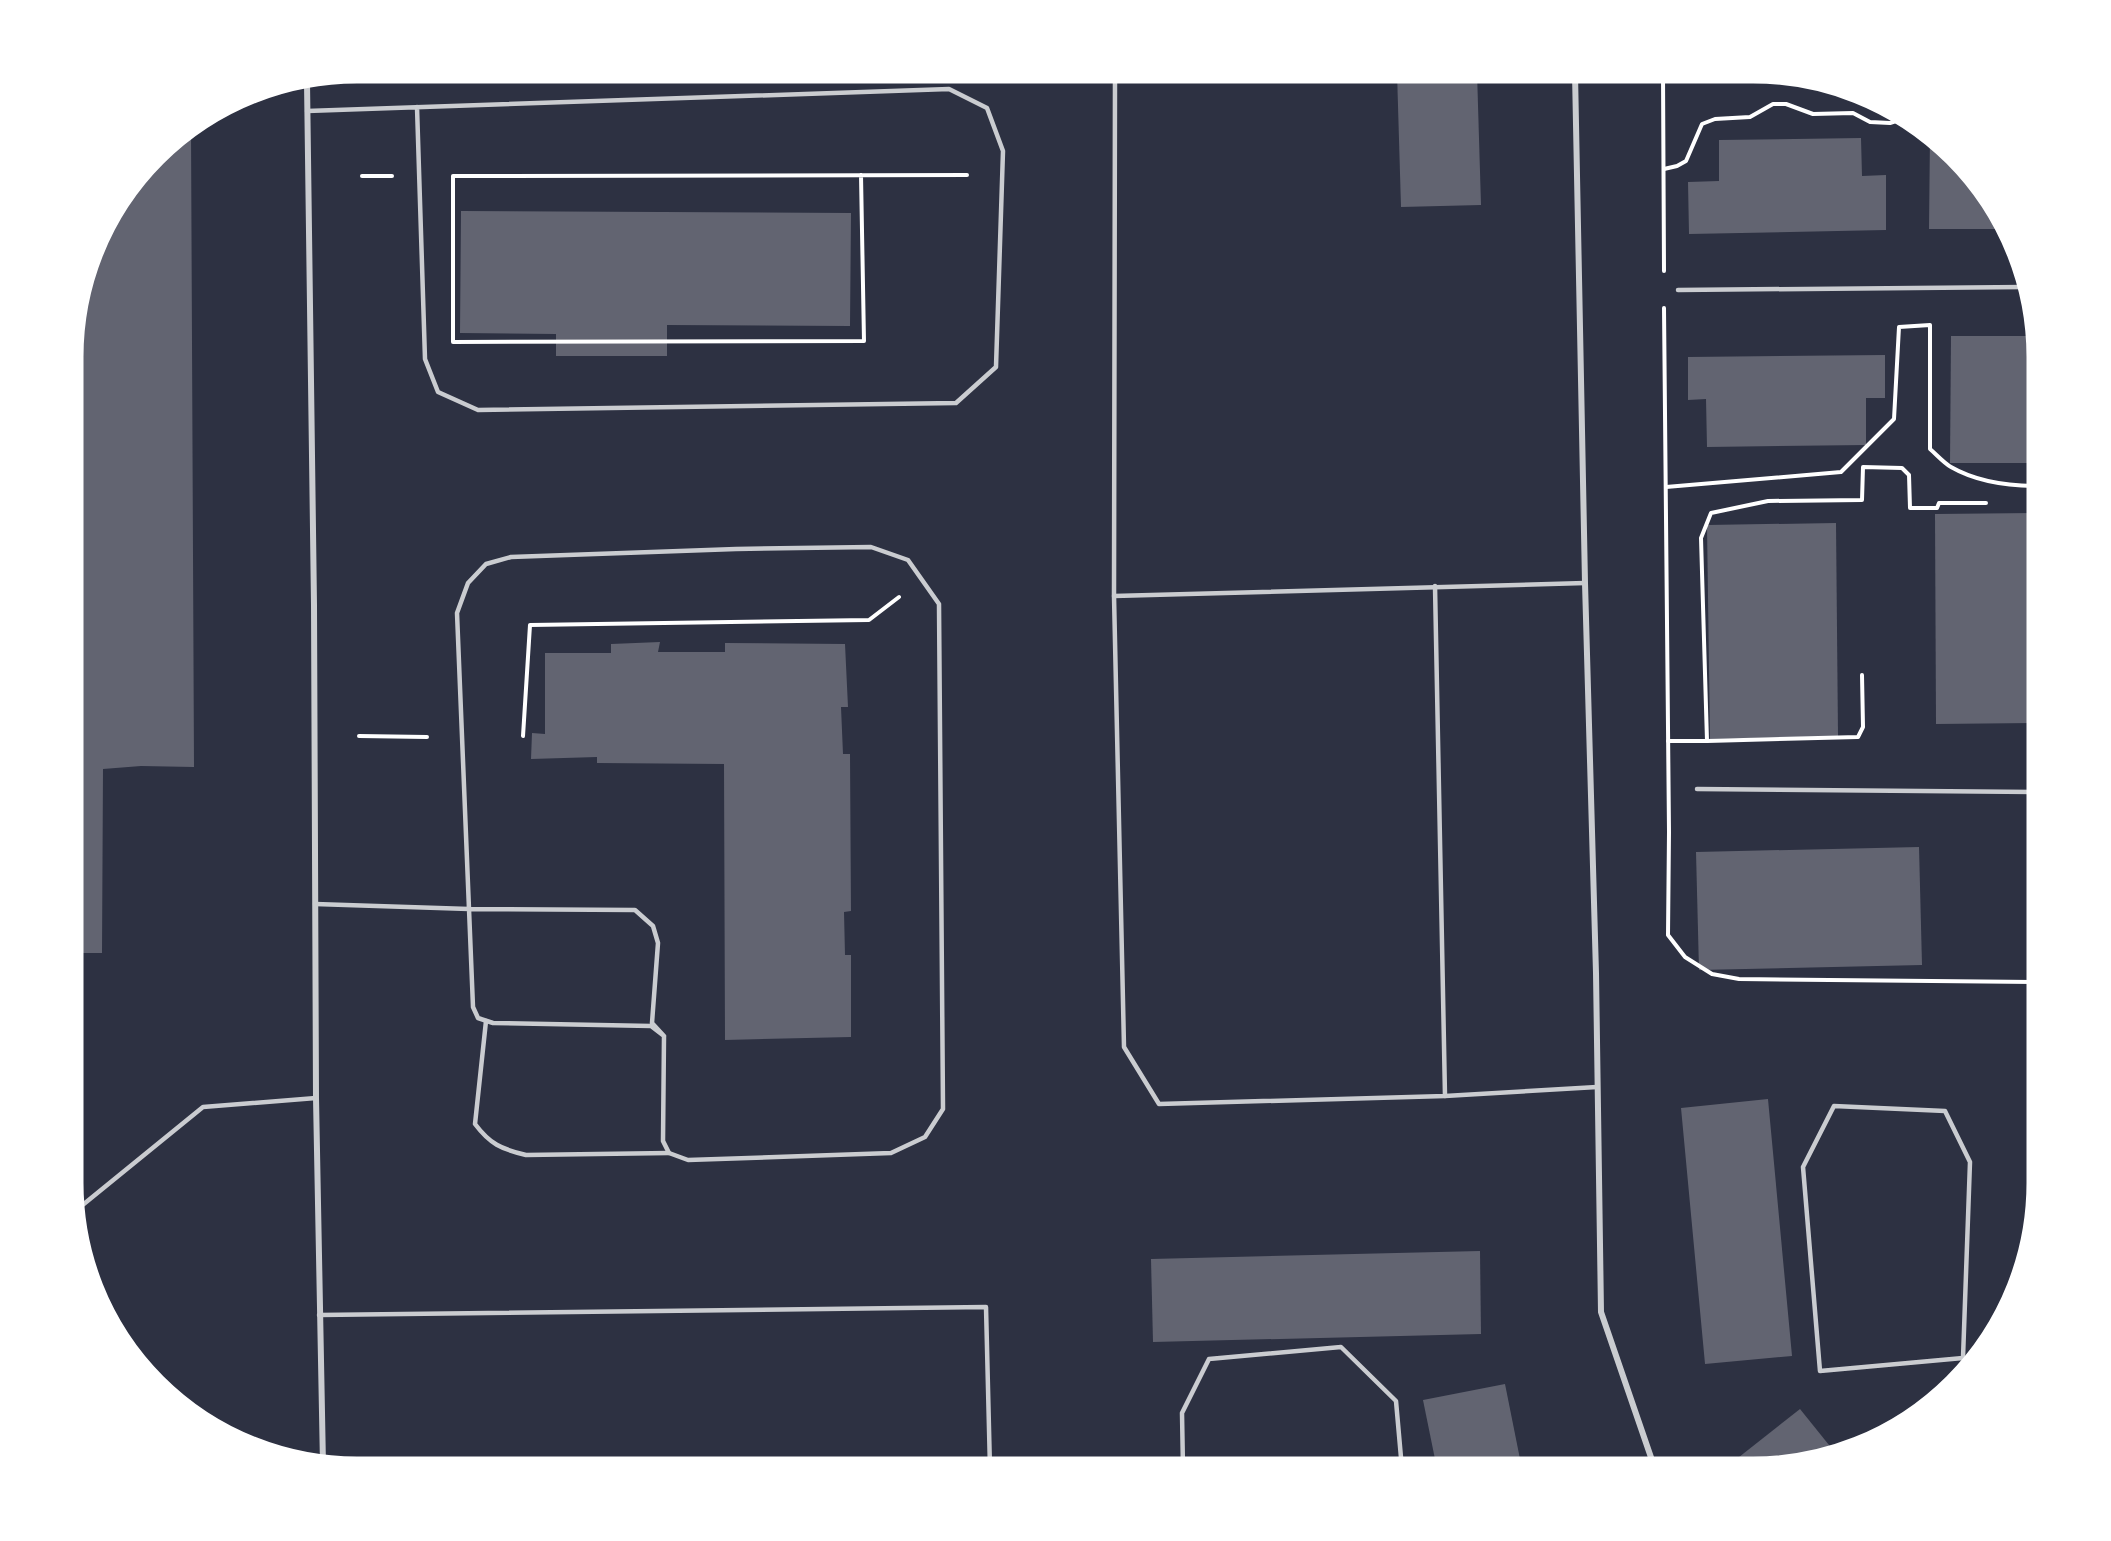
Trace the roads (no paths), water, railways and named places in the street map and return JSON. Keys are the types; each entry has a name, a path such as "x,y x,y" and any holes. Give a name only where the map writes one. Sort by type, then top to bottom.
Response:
{"street":[{"path":"1575,83 1601,1312 1651,1458"},
{"path":"307,88 314,605 316,1098 322,1456"}],"lane":[{"path":"1115,83 1114,596 1124,1047 1159,1104 1445,1096 1597,1087"},
{"path":"307,111 417,107 950,89 987,108 1003,151 996,367 956,403 478,410 438,392 425,359 417,107"},
{"path":"1677,290 2019,287"},
{"path":"486,1021 475,1124 486,1139 505,1150 526,1155 669,1153 688,1160 891,1153 924,1137 943,1108 939,604 908,560 871,547 511,557 486,564 468,583 457,613 473,1007 478,1018 493,1023 651,1026 664,1036"},
{"path":"1114,596 1585,583"},
{"path":"1435,586 1445,1096"},
{"path":"1698,789 2028,792"},
{"path":"315,904 469,909 635,910 652,926 658,943 652,1023 664,1036 663,1141 669,1153"},
{"path":"83,1204 203,1107 316,1098"},
{"path":"1834,1106 1945,1111 1970,1162 1963,1358 1820,1371 1803,1167 1834,1106"},
{"path":"319,1315 986,1307 990,1458"},
{"path":"1183,1458 1182,1413 1209,1359 1341,1347 1396,1401 1401,1458"}]}
